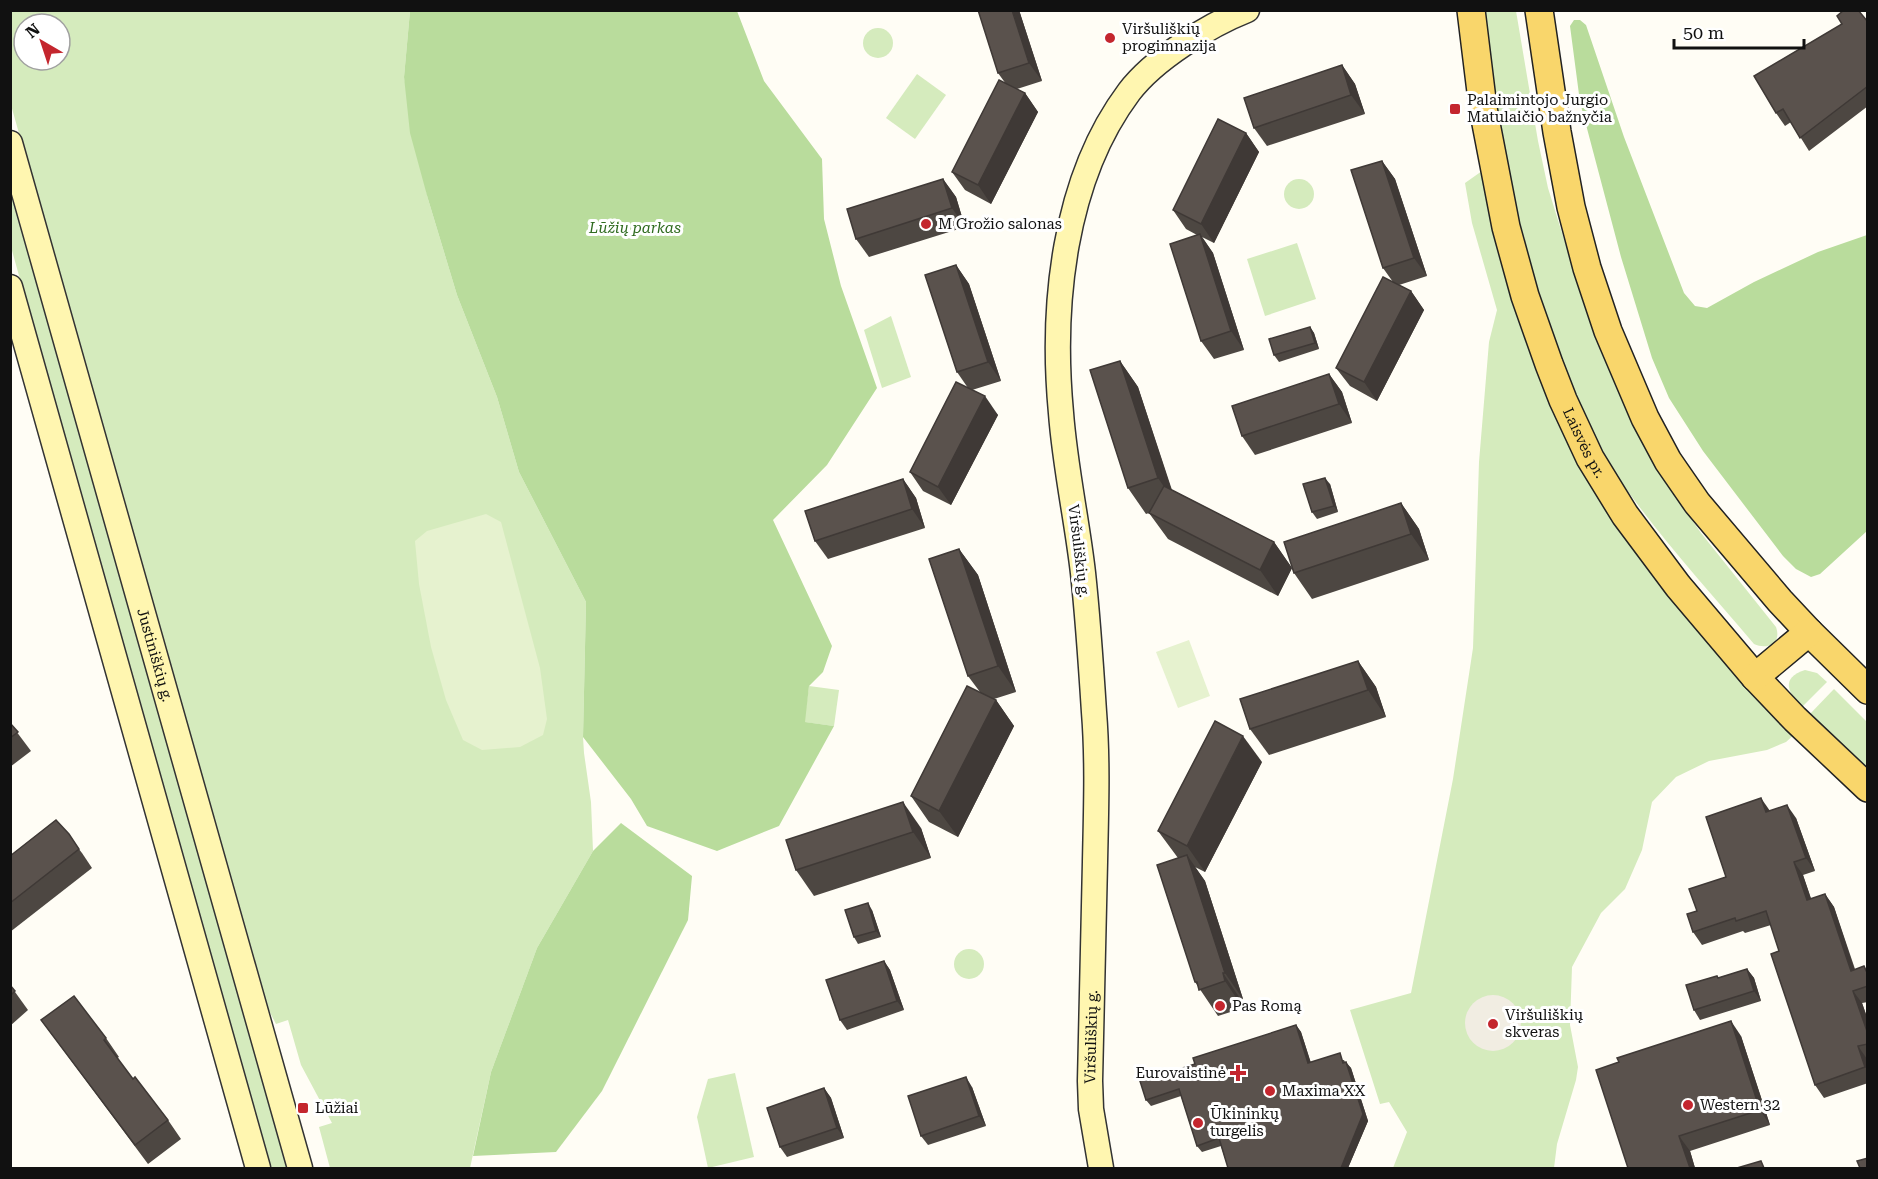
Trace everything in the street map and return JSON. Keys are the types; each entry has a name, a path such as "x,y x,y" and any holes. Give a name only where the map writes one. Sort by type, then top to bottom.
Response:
{"main road":[{"name":"Viršuliškių g.","path":"1101,1168 1091,1109 1090,1081 1097,751 1083,573 1060,414 1059,300 1073,216 1087,170 1102,135 1130,91 1178,48 1208,29 1247,10"},
{"name":"Laisvės pr.","path":"1471,10 1483,108 1506,227 1525,296 1563,400 1590,458 1625,515 1678,586 1755,677 1795,719 1868,788"},
{"path":"1539,10 1571,207 1587,268 1608,331 1645,417 1668,461 1697,504 1752,570 1809,632 1868,690"},
{"name":"Justiniškių g.","path":"10,143 300,1168"},
{"path":"10,287 258,1168"},
{"path":"1755,677 1809,632"}],"green space":[{"path":"1486,10 1516,11 1548,188 1587,313 1626,404 1683,507 1776,627 1777,638 1768,646 1754,644 1671,547 1613,471 1591,436 1582,416 1540,299 1514,199 1501,130 1488,42"},
{"path":"10,11 410,11 404,77 428,199 457,295 497,397 519,472 586,602 583,737 591,802 593,851 537,948 491,1072 470,1168 330,1168 319,1127 332,1123 301,1065 288,1020 276,1024 262,997 11,105"},
{"name":"Lūžių parkas","path":"410,11 737,11 764,81 822,159 824,219 841,286 877,388 827,465 773,520 832,646 823,672 809,686 805,722 834,726 779,826 717,851 647,826 631,799 583,737 586,602 519,472 497,397 457,295 428,199 410,133 404,77"},
{"path":"1574,20 1580,20 1586,25 1624,137 1684,293 1695,306 1707,308 1754,282 1818,252 1867,235 1867,531 1820,574 1811,577 1796,569 1783,556 1703,451 1669,398 1652,358 1621,257 1580,102 1570,26"},
{"path":"878,28 884,29 892,37 892,49 884,57 878,58 872,57 864,49 863,43 864,37 872,29"},
{"path":"917,74 946,95 915,139 886,118"},
{"path":"1482,171 1543,383 1797,732 1786,742 1767,750 1709,761 1676,777 1652,802 1642,850 1625,889 1601,913 1572,967 1570,1025 1578,1067 1557,1144 1554,1168 1393,1168 1407,1132 1389,1102 1380,1104 1350,1010 1411,993 1453,779 1473,648 1479,462 1489,342 1497,310 1472,223 1465,183"},
{"path":"1299,179 1305,180 1313,188 1313,200 1305,208 1299,209 1293,208 1285,200 1284,194 1285,188 1293,180"},
{"path":"10,182 289,1168 269,1168 11,247"},
{"path":"1297,243 1316,299 1265,316 1247,259"},
{"path":"891,316 911,377 882,388 864,330"},
{"path":"486,514 501,522 540,668 547,719 543,735 520,747 482,750 463,740 446,700 431,647 419,584 415,541 427,531"},
{"path":"1189,640 1210,696 1178,708 1156,652"},
{"path":"1805,670 1817,673 1827,682 1802,707 1790,691 1789,682 1797,673"},
{"path":"809,686 839,690 834,726 804,722"},
{"path":"1834,689 1867,722 1867,772 1809,715"},
{"path":"621,823 692,876 688,920 602,1091 556,1152 473,1156 491,1072 537,948 593,851"},
{"path":"969,949 980,953 984,964 980,975 969,979 958,975 954,964 958,953"},
{"path":"735,1073 754,1157 708,1168 697,1117 708,1079"}],"shaded area":[{"name":"Viršuliškių skveras","path":"1493,995 1504,997 1513,1003 1519,1012 1521,1023 1519,1034 1513,1043 1504,1049 1493,1051 1482,1049 1473,1043 1467,1034 1465,1023 1467,1012 1473,1003 1482,997"}],"building":[{"path":"978,10 1012,10 1029,63 998,73"},
{"path":"1844,10 1858,10 1868,22 1868,86 1800,138 1783,109 1776,113 1754,76 1842,24 1837,16"},
{"path":"1342,65 1351,95 1254,128 1244,98"},
{"path":"999,80 1025,93 978,185 952,172"},
{"path":"1218,119 1246,133 1201,224 1173,210"},
{"path":"1382,161 1414,258 1383,268 1351,170"},
{"path":"943,179 952,208 856,239 847,209"},
{"path":"1200,234 1231,331 1201,341 1170,244"},
{"path":"956,265 988,362 957,372 925,275"},
{"path":"1383,277 1411,291 1364,382 1336,368"},
{"path":"1310,327 1315,343 1274,355 1269,339"},
{"path":"1120,361 1158,478 1128,488 1090,370"},
{"path":"1329,374 1339,404 1242,436 1232,406"},
{"path":"956,382 985,396 938,487 910,472"},
{"path":"1325,478 1334,506 1312,512 1303,484"},
{"path":"903,479 912,509 815,541 805,511"},
{"path":"1164,486 1274,542 1260,570 1149,513"},
{"path":"1401,503 1411,534 1294,573 1284,542"},
{"path":"959,549 998,666 968,676 929,559"},
{"path":"1358,661 1368,690 1250,729 1240,699"},
{"path":"967,686 996,700 939,811 911,796"},
{"path":"1215,721 1243,736 1187,846 1158,831"},
{"path":"10,723 18,732 10,738"},
{"path":"1761,798 1766,812 1787,805 1806,858 1794,862 1807,900 1825,894 1851,971 1864,966 1868,975 1868,986 1853,991 1868,1034 1868,1044 1858,1046 1865,1067 1815,1085 1771,954 1779,951 1766,911 1736,921 1735,918 1693,932 1687,914 1697,911 1689,889 1726,877 1706,817"},
{"path":"903,802 913,832 796,870 786,840"},
{"path":"56,820 79,849 10,903 10,856"},
{"path":"1187,855 1225,973 1223,973 1225,981 1199,990 1157,865"},
{"path":"868,903 876,931 854,937 845,910"},
{"path":"884,961 897,1001 840,1020 826,980"},
{"path":"1747,969 1754,991 1694,1010 1686,985"},
{"path":"10,985 15,991 10,996"},
{"path":"74,996 133,1079 135,1077 168,1120 135,1145 41,1020"},
{"name":"Western 32","path":"1731,1021 1760,1110 1679,1136 1690,1168 1628,1168 1596,1070 1619,1062 1617,1058"},
{"name":"Maxima XX","path":"1296,1025 1308,1063 1340,1053 1343,1063 1346,1062 1363,1114 1341,1168 1228,1168 1219,1138 1197,1146 1179,1089 1146,1100 1139,1078 1160,1071 1161,1075 1195,1064 1193,1058"},
{"path":"966,1077 979,1116 921,1136 908,1096"},
{"path":"824,1088 837,1128 780,1147 767,1108"},
{"path":"1868,1158 1868,1168 1860,1168 1857,1161"},
{"path":"1761,1161 1764,1168 1737,1168"}],"place":[{"name":"Viršuliškių progimnazija","path":"1110,38"},
{"name":"Palaimintojo Jurgio Matulaičio bažnyčia","path":"1455,109"},
{"name":"M Grožio salonas","path":"926,224"},
{"name":"Pas Romą","path":"1220,1006"},
{"name":"Viršuliškių skveras","path":"1493,1024"},
{"name":"Eurovaistinė","path":"1238,1073"},
{"name":"Maxima XX","path":"1270,1091"},
{"name":"Western 32","path":"1688,1105"},
{"name":"Lūžiai","path":"303,1108"},
{"name":"Ūkininkų turgelis","path":"1198,1123"}]}
